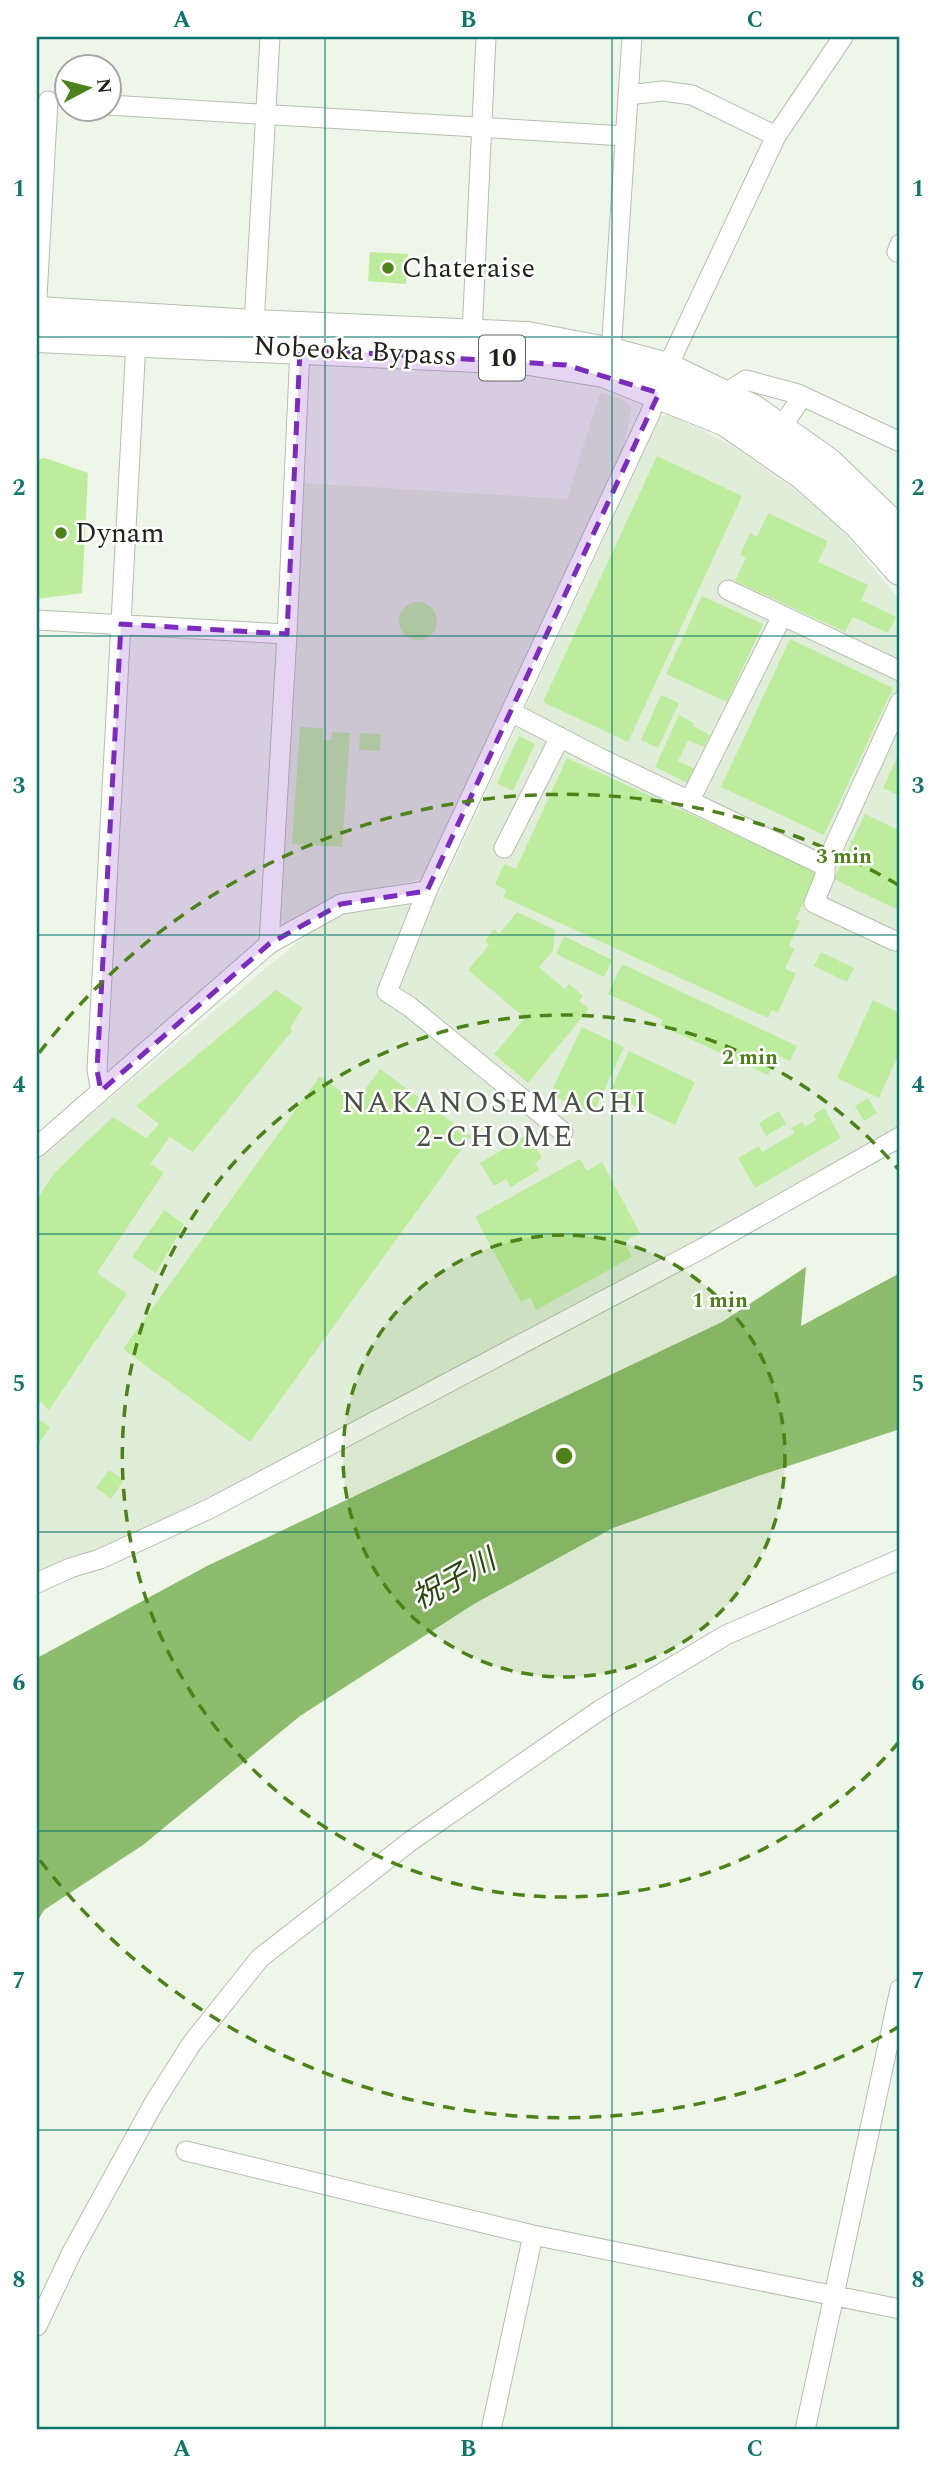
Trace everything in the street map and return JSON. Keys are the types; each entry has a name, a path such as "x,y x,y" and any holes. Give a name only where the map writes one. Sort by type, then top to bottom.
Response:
{"highway":[{"name":"Nobeoka Bypass","path":"37,312 527,337 611,353 663,381 804,475 859,524 900,570"},
{"name":"Nobeoka Bypass","path":"37,337 523,359 663,381 724,394 828,463 886,519 900,537"}],"street":[{"path":"254,325 270,37"},
{"path":"472,334 486,37"},
{"path":"611,353 632,37"},
{"path":"563,1132 410,1007 387,992 427,891 776,136 843,37"},
{"path":"628,95 663,91 692,95 776,136"},
{"path":"37,297 51,101"},
{"path":"122,106 625,136"},
{"path":"101,1091 97,1070 136,342"},
{"path":"269,944 300,349"},
{"path":"724,394 746,380 802,397 900,442"},
{"path":"780,429 802,397"},
{"path":"728,590 900,671"},
{"path":"690,800 782,616"},
{"path":"37,620 287,634"},
{"path":"895,941 814,903 825,876 825,866 900,702"},
{"path":"511,712 825,866"},
{"path":"504,848 560,737"},
{"path":"37,1147 269,944 341,904 427,891"},
{"path":"37,1583 70,1568 100,1559 209,1509 703,1248 900,1138"},
{"path":"37,2326 72,2252 154,2103 192,2043 260,1958 412,1840 600,1710 726,1635 900,1559"},
{"path":"805,2430 900,1989"},
{"path":"186,2151 534,2235 900,2309"},
{"path":"491,2430 534,2235"}],"highlighted area":[{"path":"300,349 566,365 659,393 427,891 341,904 269,944 101,1091 97,1070 121,624 287,634"}],"shaded area":[{"path":"600,393 618,397 632,407 622,452 429,871 418,880 341,895 311,909 287,926 279,919 302,483 567,499"},
{"path":"672,415 733,446 798,492 842,530 900,600 900,1127 515,1341 165,1520 37,1580 37,1159 319,924 338,916 439,894 661,416"}],"water":[{"name":"祝子川","path":"806,1267 801,1326 900,1273 900,1429 613,1528 474,1604 300,1716 143,1845 44,1910 37,1922 37,1658 207,1566 722,1322"}],"building":[{"name":"Chateraise","path":"370,252 408,254 406,284 368,281"},
{"path":"657,456 742,496 628,742 543,702"},
{"name":"Dynam","path":"45,458 88,473 82,593 37,599 37,460"},
{"path":"768,513 828,541 818,562 868,585 861,600 896,617 888,633 853,617 845,632 735,581 746,558 740,555 750,533 757,537"},
{"path":"702,596 763,624 727,702 666,674"},
{"path":"418,602 432,607 437,621 432,635 418,640 404,635 399,621 404,607"},
{"path":"790,639 893,688 824,835 721,787"},
{"path":"661,695 679,703 658,748 641,740"},
{"path":"679,715 710,735 704,747 688,740 678,761 695,769 688,783 655,767"},
{"path":"300,727 323,728 323,740 331,740 332,732 350,733 342,847 292,844"},
{"path":"360,733 381,734 380,751 359,750"},
{"path":"519,736 535,744 513,791 497,783"},
{"path":"900,751 900,796 883,788"},
{"path":"567,758 817,872 796,919 800,921 789,946 794,949 785,969 796,973 778,1013 772,1010 768,1018 503,897 506,890 495,884 504,864 516,869"},
{"path":"865,814 900,831 900,911 834,879"},
{"path":"517,912 555,930 553,951 539,967 565,989 569,984 583,996 579,1001 589,1009 528,1083 494,1054 525,1018 468,970 489,945 485,941 494,929 499,934"},
{"path":"564,936 612,960 604,977 556,954"},
{"path":"821,952 854,968 847,982 814,966"},
{"path":"622,964 797,1046 790,1061 777,1055 768,1075 660,1025 663,1020 608,994"},
{"path":"276,990 303,1008 290,1027 292,1031 193,1152 170,1137 150,1164 164,1172 97,1273 127,1294 49,1410 40,1401 37,1407 37,1200 54,1173 113,1117 146,1138 159,1124 136,1106"},
{"path":"873,1000 900,1013 900,1051 879,1098 837,1078"},
{"path":"582,1027 624,1047 593,1114 550,1094"},
{"path":"629,1051 695,1082 675,1125 609,1094"},
{"path":"380,1069 471,1136 250,1442 123,1349 320,1076 356,1102"},
{"path":"868,1098 877,1113 864,1121 855,1106"},
{"path":"824,1108 841,1138 755,1188 738,1158 759,1146 762,1152 795,1133 791,1128 802,1122 805,1127 816,1120 813,1115"},
{"path":"779,1111 786,1124 766,1136 759,1123"},
{"path":"528,1134 542,1158 535,1163 539,1170 511,1187 506,1179 494,1186 480,1163"},
{"path":"580,1159 587,1171 602,1162 640,1233 624,1242 632,1257 536,1310 530,1297 521,1302 475,1217"},
{"path":"164,1210 184,1224 156,1273 132,1257"},
{"path":"37,1418 50,1427 37,1446"},
{"path":"109,1470 124,1480 111,1499 96,1488"}],"place":[{"name":"Chateraise","path":"388,268"},
{"name":"Dynam","path":"61,533"}],"district":[{"name":"NAKANOSEMACHI 2-CHOME","path":"495,1120"}]}
